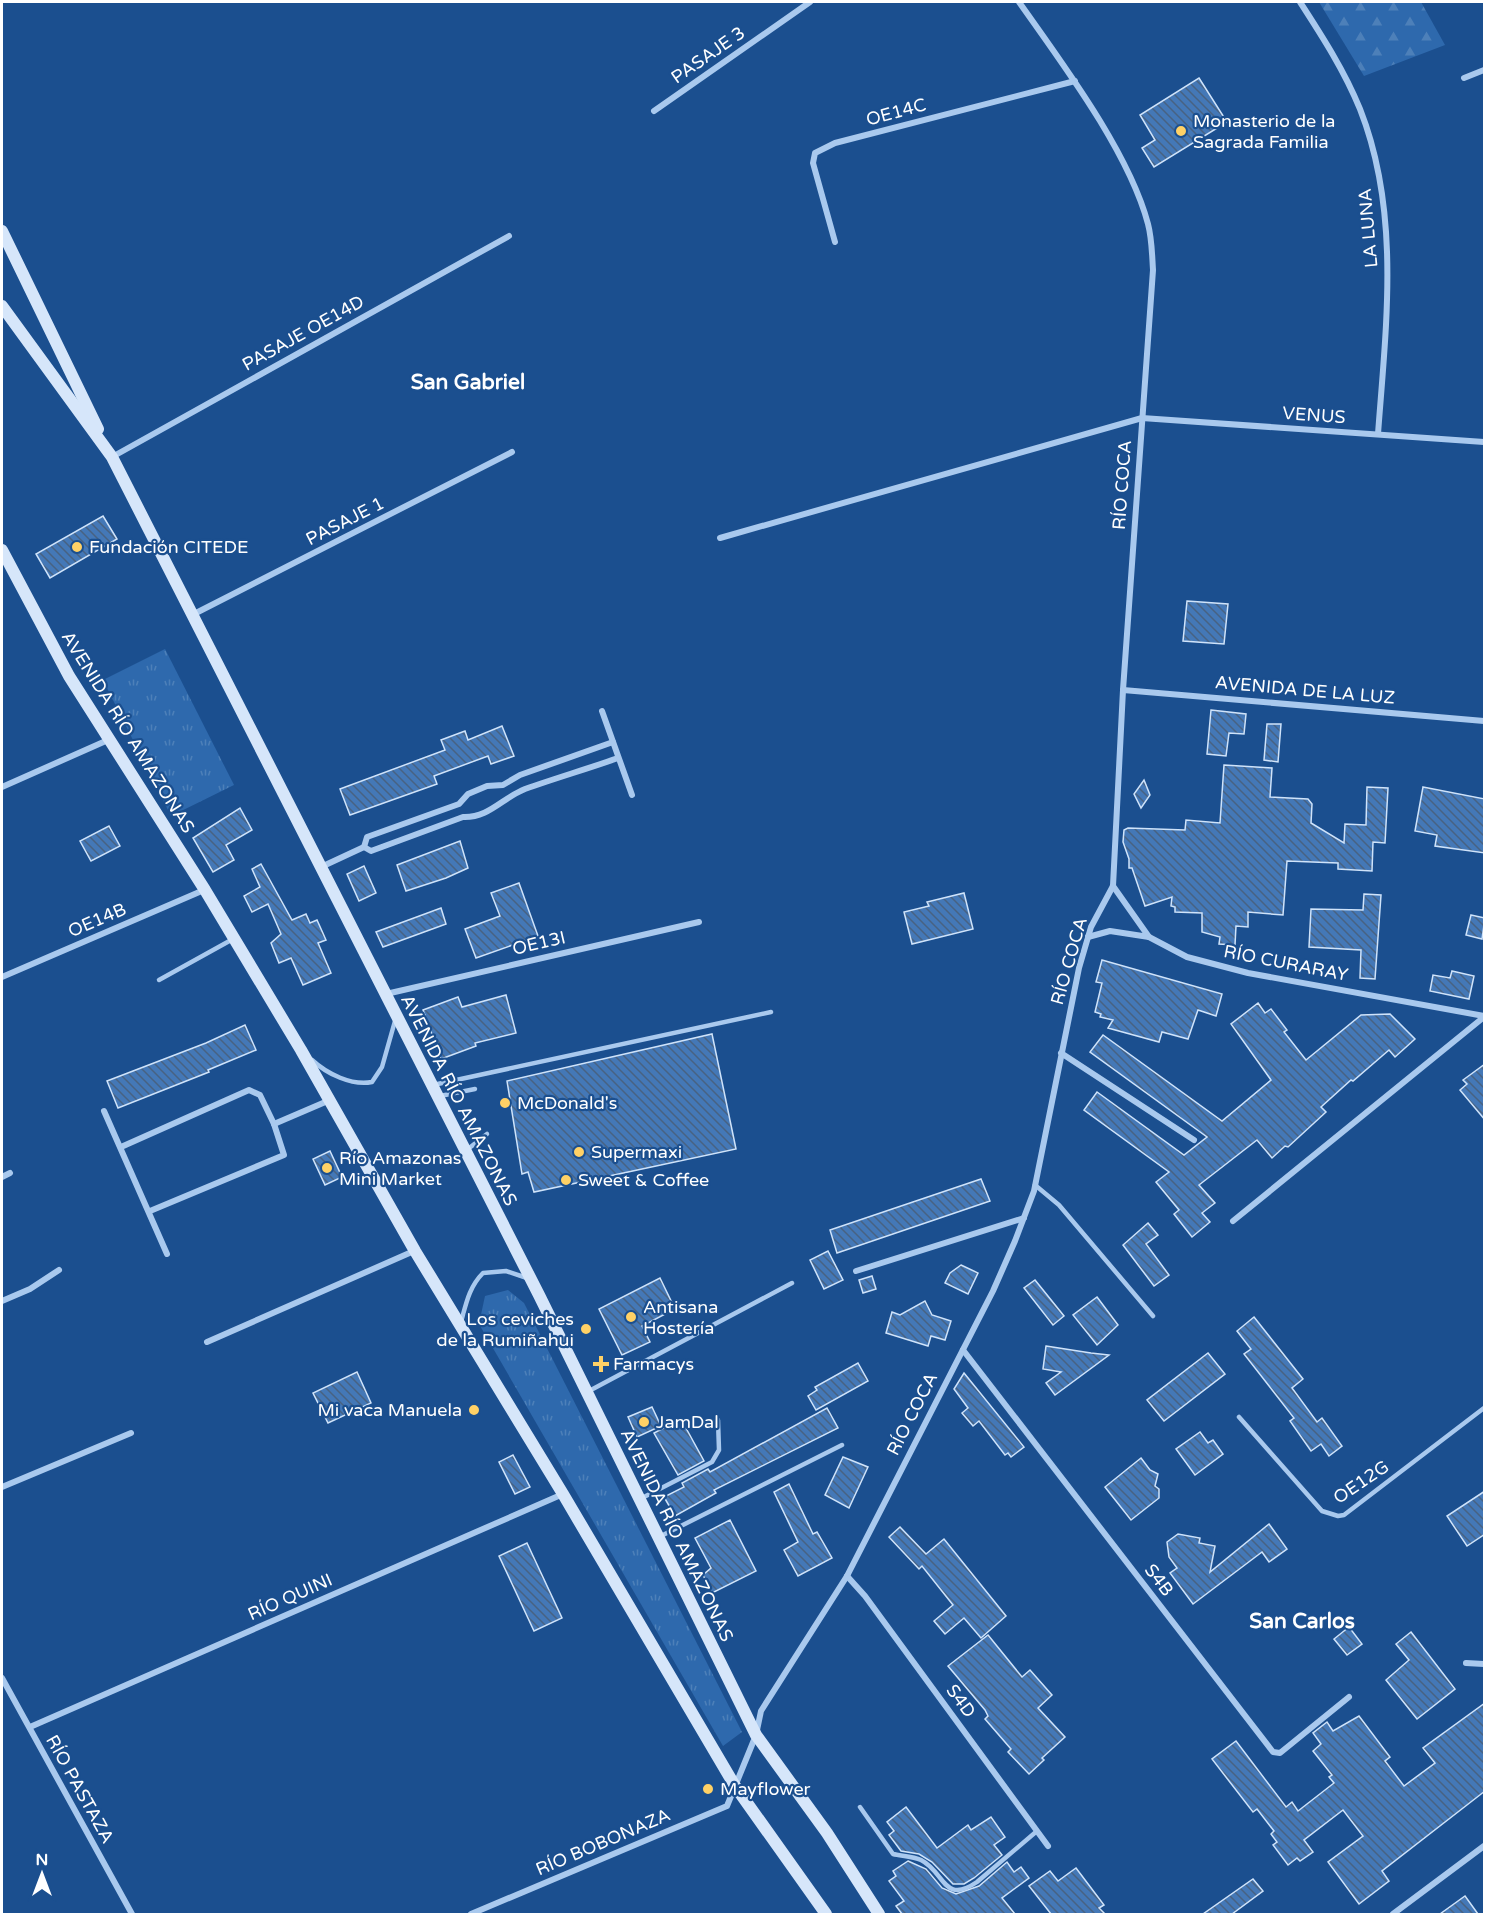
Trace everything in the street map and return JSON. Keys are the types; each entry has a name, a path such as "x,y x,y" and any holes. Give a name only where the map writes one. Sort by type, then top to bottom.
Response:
{"main road":[{"path":"2,231 112,457"},
{"name":"AVENIDA RÍO AMAZONAS","path":"2,306 112,457 191,616 436,1091 756,1735 826,1833 879,1914"},
{"name":"AVENIDA RÍO AMAZONAS","path":"2,550 69,676 234,938 330,1100 415,1251 563,1494 735,1786 826,1914"}],"street":[{"name":"PASAJE 3","path":"654,111 810,2"},
{"name":"RÍO COCA","path":"735,1786 756,1735 761,1711 847,1576 963,1350 997,1281 1024,1218 1035,1185 1061,1053 1088,937 1113,886 1123,690 1142,418 1153,303 1151,236 1128,175 1075,81 1019,2"},
{"name":"LA LUNA","path":"1300,2 1336,58 1360,110 1384,201 1388,293 1378,434"},
{"path":"1464,78 1485,69"},
{"name":"OE14C","path":"835,242 813,163 815,153 835,143 1075,81"},
{"name":"PASAJE OE14D","path":"112,457 509,236"},
{"name":"VENUS","path":"720,538 1142,418 1485,442"},
{"name":"PASAJE 1","path":"191,616 512,452"},
{"name":"AVENIDA DE LA LUZ","path":"1123,690 1485,721"},
{"path":"602,711 632,795"},
{"path":"2,787 108,740"},
{"path":"320,867 364,847 367,837 459,804 468,794 487,786 502,785 613,742"},
{"path":"364,847 371,851 463,817 477,817 497,807 507,797 618,758"},
{"path":"549,765 554,780"},
{"path":"502,785 507,797"},
{"path":"459,804 463,817"},
{"path":"407,823 411,836"},
{"name":"RÍO CURARAY","path":"1113,886 1149,937 1187,957 1248,973 1485,1016"},
{"name":"OE14B","path":"2,977 205,890"},
{"name":"OE13I","path":"386,994 699,922"},
{"path":"1088,937 1110,931 1149,937"},
{"path":"1233,1221 1485,1016"},
{"path":"1061,1053 1194,1140"},
{"path":"121,1147 249,1090 260,1095 274,1124 284,1155 150,1211"},
{"path":"274,1124 330,1100"},
{"path":"104,1111 167,1254"},
{"path":"2,1177 10,1173"},
{"path":"856,1271 1024,1218"},
{"path":"207,1342 415,1251"},
{"path":"2,1300 30,1289 59,1270"},
{"name":"S4B","path":"963,1350 1273,1752 1280,1753 1349,1697"},
{"path":"2,1488 130,1433"},
{"name":"RÍO QUINI","path":"30,1727 563,1494"},
{"name":"S4D","path":"847,1576 865,1596 1048,1846"},
{"path":"1466,1663 1485,1664"},
{"name":"RÍO PASTAZA","path":"2,1678 132,1914"},
{"name":"RÍO BOBONAZA","path":"471,1914 727,1806 735,1786"},
{"path":"1393,1914 1485,1846"}],"lane":[{"path":"159,980 234,938"},
{"path":"436,1091 771,1012"},
{"path":"301,1050 317,1065 334,1074 362,1084 372,1082 382,1067 396,1015"},
{"path":"436,1091 475,1089"},
{"path":"466,1151 487,1134"},
{"path":"1035,1185 1059,1205 1154,1316"},
{"path":"460,1322 469,1293 475,1281 483,1273 506,1271 529,1279"},
{"path":"586,1392 792,1283"},
{"name":"OE12G","path":"1239,1417 1322,1511 1338,1516 1344,1515 1485,1408"},
{"path":"639,1499 712,1462 719,1450 718,1420"},
{"path":"658,1538 842,1445"},
{"path":"860,1807 893,1854 923,1861 949,1888 957,1891 967,1889 977,1882 1037,1831"}],"green space":[{"path":"1319,2 1421,2 1445,45 1364,76"},
{"path":"165,649 234,785 171,816 103,680"},
{"path":"508,1290 524,1303 742,1732 723,1746 479,1324 485,1296"}],"building":[{"name":"Monasterio de la Sagrada Familia","path":"1199,78 1227,122 1154,167 1142,148 1155,140 1140,115"},
{"name":"Fundación CITEDE","path":"103,516 117,539 50,578 36,554"},
{"path":"1187,601 1228,604 1224,644 1183,641"},
{"path":"1211,710 1246,714 1244,734 1229,733 1226,756 1207,754"},
{"path":"1267,724 1281,724 1278,762 1264,760"},
{"path":"502,726 514,756 491,764 488,756 434,776 437,784 350,815 340,789 445,750 441,740 465,731 468,740"},
{"path":"1224,765 1272,768 1270,797 1308,799 1312,804 1311,823 1344,843 1345,824 1366,825 1367,787 1388,788 1385,843 1373,842 1372,871 1338,869 1338,863 1287,861 1283,915 1248,912 1248,927 1236,926 1235,945 1219,944 1220,937 1202,932 1202,913 1175,912 1175,907 1171,906 1172,897 1145,906 1132,868 1129,868 1129,859 1123,842 1124,830 1128,828 1185,830 1186,820 1220,823"},
{"path":"1144,780 1150,795 1141,808 1134,794"},
{"path":"1423,787 1485,799 1485,853 1435,846 1437,835 1415,831"},
{"path":"240,808 252,830 226,845 234,860 213,872 193,838"},
{"path":"109,826 120,846 91,861 80,841"},
{"path":"460,841 468,868 406,891 397,865"},
{"path":"261,864 292,920 306,914 310,923 317,920 326,940 318,943 331,973 303,985 291,958 279,963 271,943 281,934 268,904 252,912 244,896 260,887 252,869"},
{"path":"364,866 376,893 359,901 347,874"},
{"path":"519,883 538,936 476,958 465,929 500,916 491,893"},
{"path":"964,893 973,929 912,944 904,912 929,906 927,902"},
{"path":"1364,894 1381,895 1375,979 1360,978 1361,950 1309,947 1311,909 1363,910"},
{"path":"441,908 446,924 383,947 376,932"},
{"path":"1471,915 1485,918 1482,939 1466,935"},
{"path":"1102,960 1222,994 1216,1016 1198,1010 1188,1039 1162,1032 1159,1042 1108,1028 1113,1020 1100,1017 1101,1014 1095,1012 1102,983 1096,982"},
{"path":"1452,971 1474,976 1469,999 1430,991 1433,975 1450,978"},
{"path":"506,995 516,1033 475,1043 476,1046 441,1059 423,1010 458,997 462,1007"},
{"path":"1258,1003 1265,1013 1271,1009 1287,1030 1284,1032 1306,1060 1361,1015 1390,1014 1415,1039 1395,1057 1389,1050 1353,1081 1351,1080 1321,1107 1326,1112 1288,1147 1285,1146 1272,1158 1257,1140 1199,1185 1215,1203 1202,1213 1210,1222 1192,1237 1174,1214 1179,1210 1156,1182 1169,1172 1084,1110 1097,1092 1184,1155 1207,1137 1090,1052 1103,1035 1222,1121 1271,1080 1231,1024"},
{"path":"245,1025 256,1050 208,1070 209,1072 118,1108 107,1081 206,1043"},
{"path":"712,1034 736,1149 534,1192 528,1172 522,1174 507,1081"},
{"path":"1485,1064 1485,1120 1460,1090 1467,1084 1463,1080"},
{"name":"Río Amazonas Mini Market","path":"330,1151 342,1177 325,1185 313,1159"},
{"path":"981,1179 990,1201 837,1253 830,1230"},
{"path":"1148,1223 1158,1235 1146,1244 1169,1275 1154,1286 1123,1245"},
{"path":"828,1251 843,1280 824,1289 810,1260"},
{"path":"961,1265 978,1273 968,1294 945,1283 950,1273"},
{"path":"872,1276 876,1289 863,1293 859,1280"},
{"name":"Antisana Hostería","path":"660,1278 675,1309 642,1326 650,1342 622,1355 599,1309"},
{"path":"1035,1280 1064,1316 1053,1325 1024,1288"},
{"path":"1097,1297 1118,1325 1097,1345 1073,1315"},
{"path":"925,1301 932,1315 951,1321 945,1340 931,1336 928,1346 886,1333 892,1312 900,1315"},
{"path":"1254,1317 1303,1379 1292,1388 1317,1422 1322,1418 1342,1446 1329,1456 1321,1444 1311,1451 1290,1421 1294,1418 1244,1354 1251,1349 1237,1331"},
{"path":"1046,1346 1109,1355 1055,1395 1046,1383 1061,1372 1043,1369"},
{"path":"1208,1353 1225,1374 1164,1421 1147,1400"},
{"path":"858,1363 868,1381 816,1410 808,1396 817,1390 815,1387"},
{"path":"357,1372 371,1403 328,1423 313,1393"},
{"path":"964,1373 1024,1447 1011,1457 1008,1453 1005,1455 979,1421 973,1426 962,1413 968,1408 954,1389"},
{"name":"JamDal","path":"652,1407 661,1426 637,1437 628,1417"},
{"path":"827,1408 838,1428 714,1490 716,1493 675,1516 664,1497 684,1487 682,1483 708,1469 710,1472"},
{"path":"681,1419 704,1461 678,1475 654,1433"},
{"path":"1200,1432 1208,1443 1213,1440 1223,1454 1195,1475 1176,1449"},
{"path":"513,1455 530,1487 515,1494 499,1462"},
{"path":"843,1457 868,1467 849,1508 825,1495"},
{"path":"1141,1458 1150,1470 1158,1474 1155,1486 1159,1489 1159,1498 1131,1520 1105,1487"},
{"path":"789,1484 813,1534 817,1532 832,1558 798,1576 784,1550 798,1542 774,1492"},
{"path":"1485,1491 1485,1534 1467,1546 1447,1516"},
{"path":"730,1520 756,1571 712,1593 703,1575 711,1568 695,1538"},
{"path":"1269,1524 1287,1549 1269,1562 1262,1552 1193,1604 1170,1573 1177,1568 1169,1557 1167,1542 1178,1534 1200,1538 1199,1543 1215,1546 1210,1572"},
{"path":"900,1527 926,1554 944,1539 1006,1616 981,1638 964,1618 945,1634 934,1621 953,1605 922,1566 919,1569 889,1537"},
{"path":"527,1543 562,1618 534,1631 499,1556"},
{"path":"1349,1627 1362,1644 1347,1655 1334,1639"},
{"path":"1411,1632 1455,1689 1417,1719 1386,1680 1409,1660 1396,1644"},
{"path":"988,1635 1022,1677 1030,1670 1052,1695 1038,1708 1065,1737 1042,1758 1044,1760 1029,1774 1008,1752 1011,1749 985,1719 988,1716 985,1710 948,1666"},
{"path":"1485,1703 1485,1791 1382,1871 1389,1881 1359,1904 1328,1862 1363,1836 1343,1810 1304,1840 1313,1852 1300,1861 1297,1858 1288,1865 1273,1845 1277,1842 1271,1834 1274,1831 1257,1809 1253,1812 1212,1759 1236,1741 1286,1807 1292,1802 1298,1811 1334,1783 1329,1777 1332,1775 1313,1751 1321,1744 1313,1733 1327,1722 1333,1731 1359,1716 1390,1757 1385,1761 1404,1786 1435,1763 1423,1748"},
{"path":"906,1807 937,1848 968,1825 971,1830 991,1817 1005,1837 994,1845 1002,1855 964,1884 953,1884 932,1862 919,1854 901,1851 889,1835 894,1831 887,1822"},
{"path":"908,1861 926,1869 942,1888 956,1894 979,1886 1007,1862 1014,1872 1021,1867 1029,1878 1002,1898 1015,1914 902,1914 896,1906 904,1901 889,1881 896,1876 893,1871"},
{"path":"1076,1868 1104,1905 1099,1908 1105,1914 1051,1914 1029,1886 1050,1871 1058,1881"},
{"path":"1253,1879 1263,1891 1232,1914 1203,1914"},
{"path":"1465,1896 1478,1914 1440,1914"}],"place":[{"name":"Monasterio de la Sagrada Familia","path":"1181,131"},
{"name":"Fundación CITEDE","path":"77,547"},
{"name":"McDonald's","path":"505,1103"},
{"name":"Supermaxi","path":"579,1152"},
{"name":"Río Amazonas Mini Market","path":"327,1168"},
{"name":"Sweet & Coffee","path":"566,1180"},
{"name":"Antisana Hostería","path":"631,1317"},
{"name":"Los ceviches de la Rumiñahui","path":"586,1329"},
{"name":"Farmacys","path":"601,1364"},
{"name":"Mi vaca Manuela","path":"474,1410"},
{"name":"JamDal","path":"644,1422"},
{"name":"Mayflower","path":"708,1789"}],"district":[{"name":"San Gabriel","path":"468,382"},
{"name":"San Carlos","path":"1302,1621"}]}
